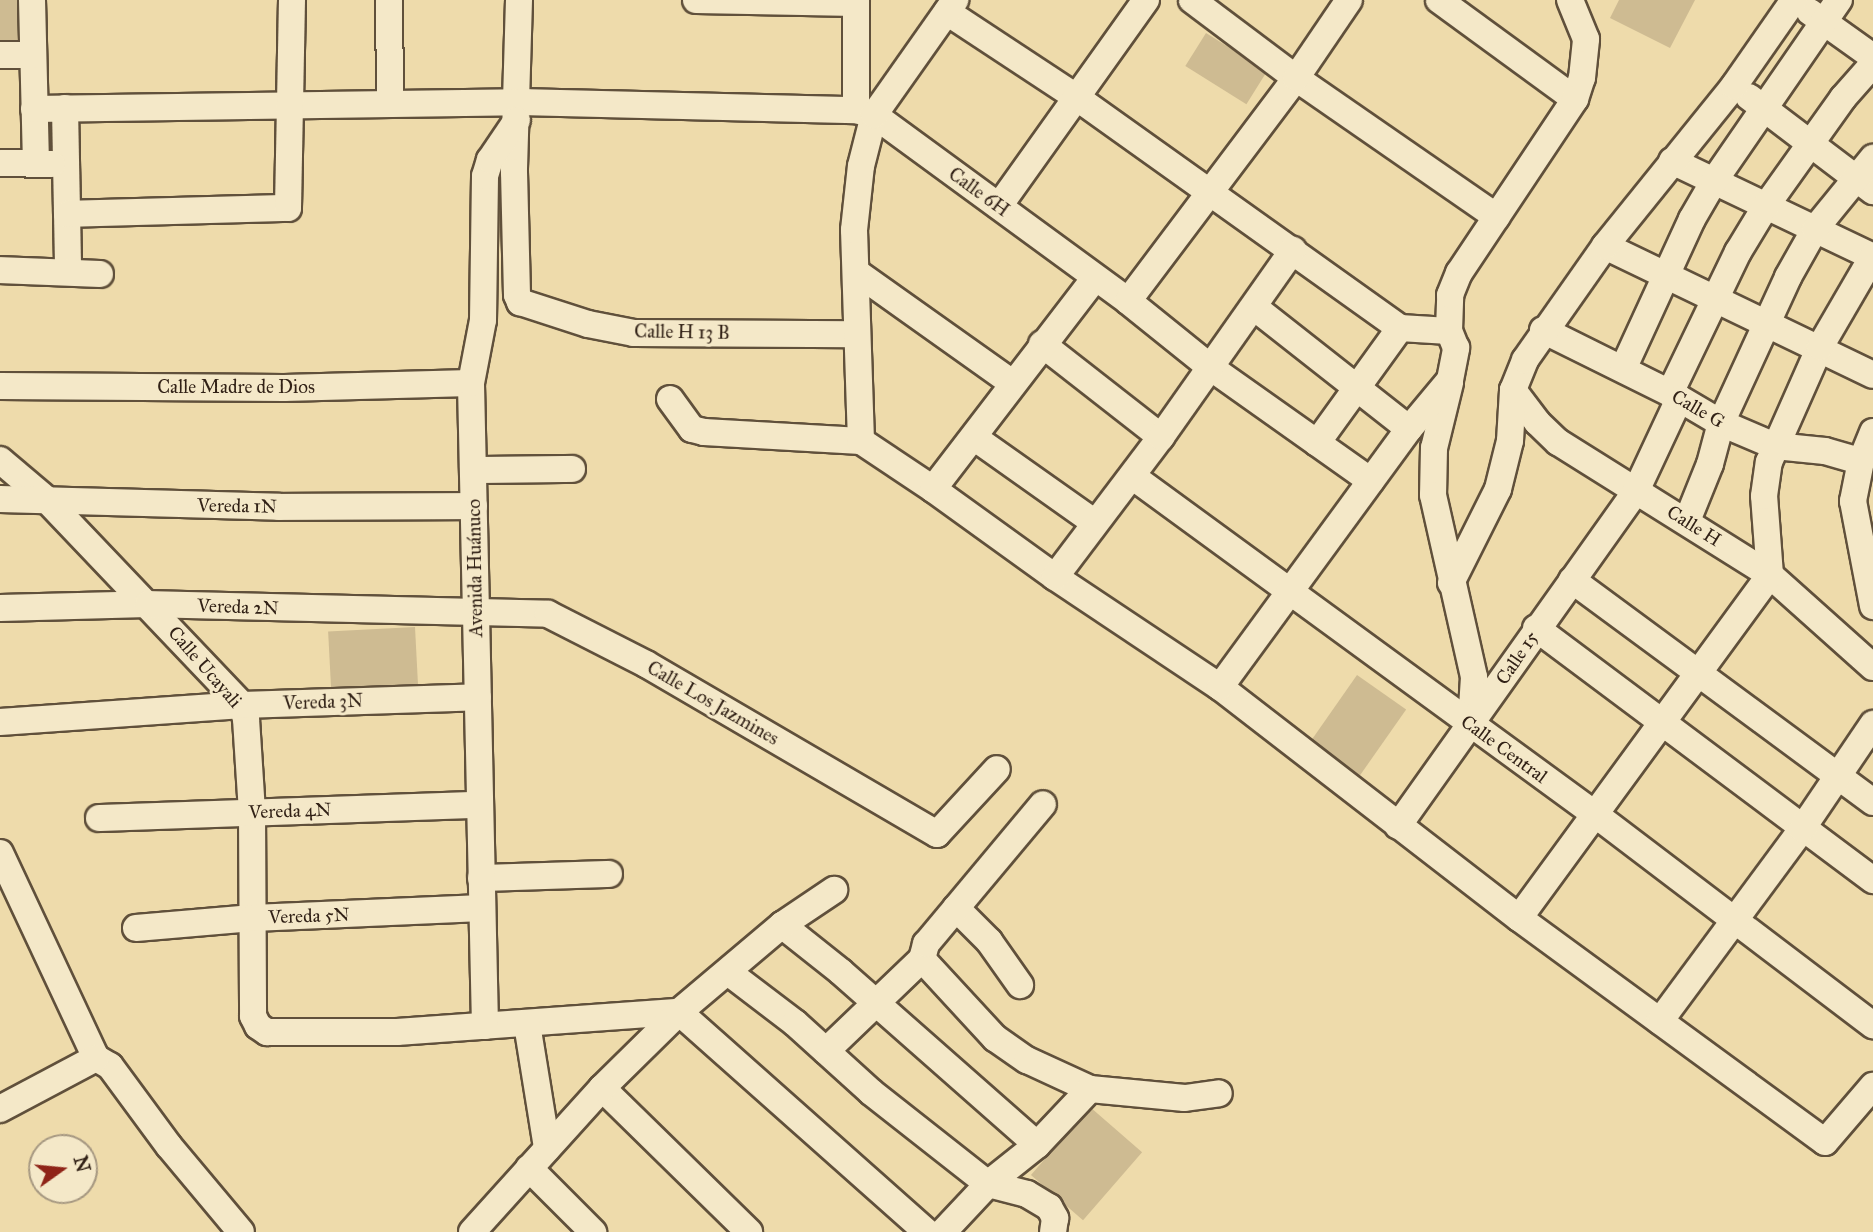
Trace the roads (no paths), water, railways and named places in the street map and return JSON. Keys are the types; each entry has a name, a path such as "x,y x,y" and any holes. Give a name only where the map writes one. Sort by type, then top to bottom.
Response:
{"street":[{"path":"32,0 36,164"},
{"path":"67,214 288,208 292,0"},
{"path":"389,0 390,103"},
{"path":"518,111 519,0"},
{"path":"696,0 856,2 865,112 854,230 861,441"},
{"path":"999,206 1146,0"},
{"path":"1192,0 1296,78 1497,217"},
{"path":"1128,302 1296,78 1349,0"},
{"path":"1439,0 1575,99"},
{"path":"1471,725 1474,677 1433,495 1434,448 1456,348 1449,331 1450,295 1459,273 1575,99 1585,66 1586,39 1570,0"},
{"path":"1451,583 1498,489 1510,441 1513,390 1525,360 1543,330 1605,246 1734,86 1794,0 1873,58"},
{"path":"1623,369 1692,219 1714,181 1839,0"},
{"path":"865,112 951,6 1400,328 1449,331"},
{"path":"0,55 32,55"},
{"name":"Calle 15","path":"1398,826 1471,725 1536,628 1636,491 1715,300 1738,252 1766,206 1810,144 1873,64"},
{"path":"1734,86 1864,185"},
{"path":"34,109 390,103 518,111 865,112"},
{"path":"65,108 68,271"},
{"name":"Calle H 13 B","path":"518,111 514,172 517,295 520,302 588,324 634,333 856,334"},
{"name":"Avenida Huánuco","path":"485,1026 471,383 483,320 485,176 490,160 518,111"},
{"name":"Calle 6H","path":"865,112 999,206 1210,367 1371,481"},
{"path":"1688,521 1710,464 1721,423 1766,323 1815,229 1864,185 1873,158"},
{"path":"1519,918 1701,673 1770,575 1764,496 1769,462 1820,347 1873,257 1672,161"},
{"path":"0,163 68,164"},
{"path":"1605,246 1666,277 1820,347 1873,375"},
{"path":"1055,577 1161,438 1293,250"},
{"path":"0,270 100,274"},
{"path":"856,272 1012,383"},
{"path":"933,489 975,438 1012,383 1095,278"},
{"path":"1254,307 1409,429"},
{"path":"1317,443 1360,388 1400,328"},
{"name":"Calle G","path":"1543,330 1675,396 1721,423 1775,446 1825,450 1861,461"},
{"path":"1042,344 1161,438"},
{"path":"1220,687 1409,429 1450,380"},
{"name":"Calle Madre de Dios","path":"0,386 284,388 471,383"},
{"name":"Calle H","path":"1513,390 1537,422 1558,442 1688,521 1770,575 1873,667"},
{"path":"670,399 692,429 704,432 861,441 1055,577 1220,687 1519,918 1825,1142 1873,1086"},
{"path":"1873,432 1861,461 1853,501 1873,606"},
{"path":"975,438 1095,523"},
{"name":"Calle Ucayali","path":"0,460 46,499 242,705 246,719 252,812 253,1016 258,1026 267,1032 397,1031 485,1026"},
{"path":"473,470 572,468"},
{"name":"Calle Central","path":"1132,476 1596,815 1873,1025"},
{"name":"Vereda 1N","path":"0,499 279,507 474,506"},
{"path":"1572,580 1873,802"},
{"name":"Vereda 2N","path":"0,608 148,604 476,611"},
{"name":"Calle Los Jazmines","path":"476,611 548,614 646,664 937,835 997,769"},
{"path":"1536,628 1873,880"},
{"name":"Vereda 3N","path":"0,722 242,705 478,697"},
{"path":"1660,1021 1732,920 1802,829 1873,724"},
{"path":"826,1051 922,959 926,944 1043,804"},
{"name":"Vereda 4N","path":"99,818 480,805"},
{"path":"0,853 96,1058 110,1066 169,1146 241,1232"},
{"path":"481,878 610,874"},
{"path":"472,1232 602,1088 679,1012 782,925 834,890"},
{"name":"Vereda 5N","path":"136,928 253,918 482,908"},
{"path":"956,908 989,941 1020,985"},
{"path":"782,925 876,1003 1037,1145"},
{"path":"922,959 995,1038 1027,1060 1090,1090 1185,1098 1219,1093"},
{"path":"728,972 795,1023 871,1093 988,1184 1027,1195 1049,1207 1055,1218 1054,1232"},
{"path":"485,1026 679,1012 927,1232"},
{"path":"527,1024 538,1158 593,1232"},
{"path":"1,1105 96,1058"},
{"path":"602,1088 748,1232"},
{"path":"943,1232 988,1184 1037,1145 1090,1090"}]}
